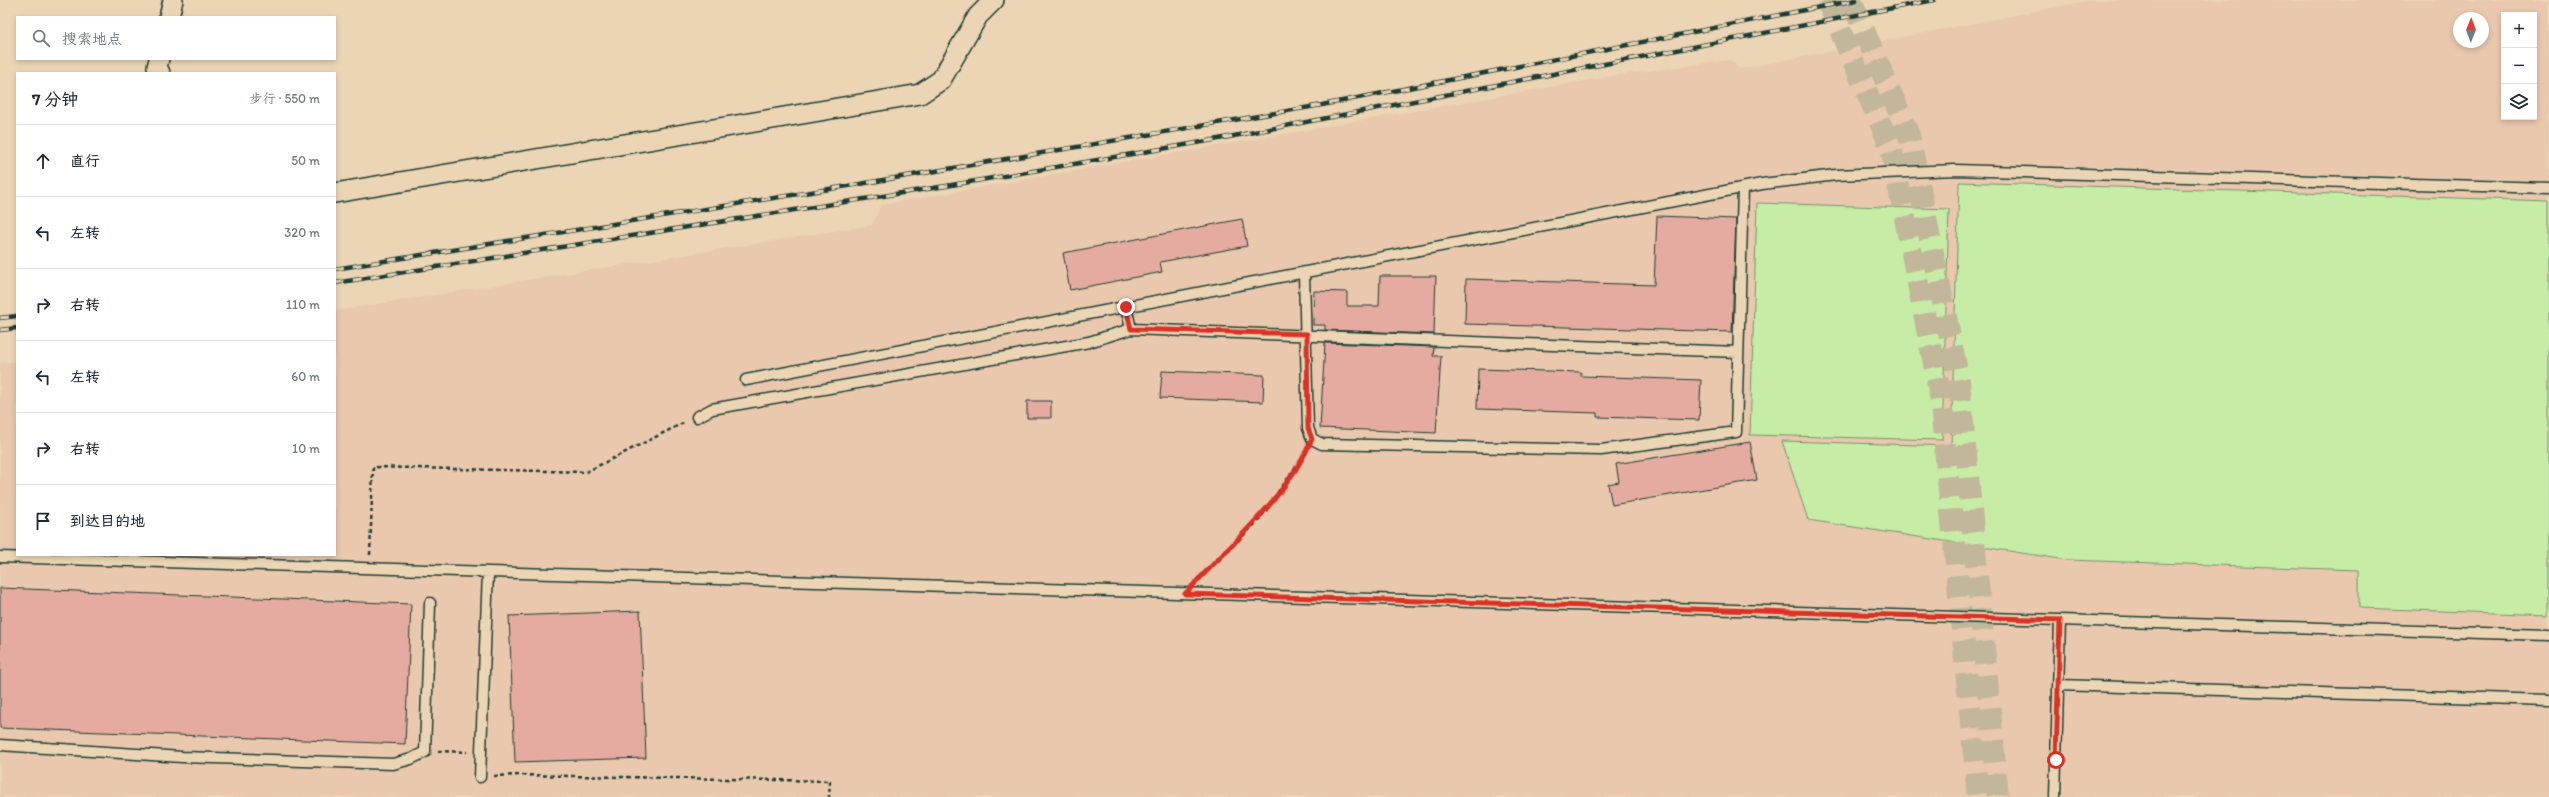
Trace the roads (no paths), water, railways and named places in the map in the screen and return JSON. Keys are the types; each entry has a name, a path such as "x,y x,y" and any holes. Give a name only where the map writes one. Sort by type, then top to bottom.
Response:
{"street":[{"path":"169,16 173,0"},
{"path":"336,193 920,94 941,80 978,16 994,0"},
{"path":"159,60 157,67 160,72"}],"lane":[{"path":"746,380 1743,188 1836,175 1954,170 2549,188"},
{"path":"1304,272 1307,334 1308,428 1312,439 1322,444 1601,450 1736,432 1743,188"},
{"path":"1126,307 1131,329"},
{"path":"697,417 712,409 1088,342 1131,329 1307,334 1738,352"},
{"path":"0,557 2549,635"},
{"path":"480,777 488,572"},
{"path":"0,746 182,757 393,764 412,759 425,751 430,603"},
{"path":"2055,797 2060,620"},
{"path":"2058,685 2549,700"}],"tunnel":[{"path":"1827,0 1891,148 1940,394 1978,797"},
{"path":"1851,0 1909,135 1959,381 1998,797"}],"railway":[{"path":"336,269 854,185 1322,105 1856,0"},
{"path":"336,283 946,186 1208,141 1934,0"},
{"path":"0,318 16,316"},
{"path":"0,330 16,328"}]}
